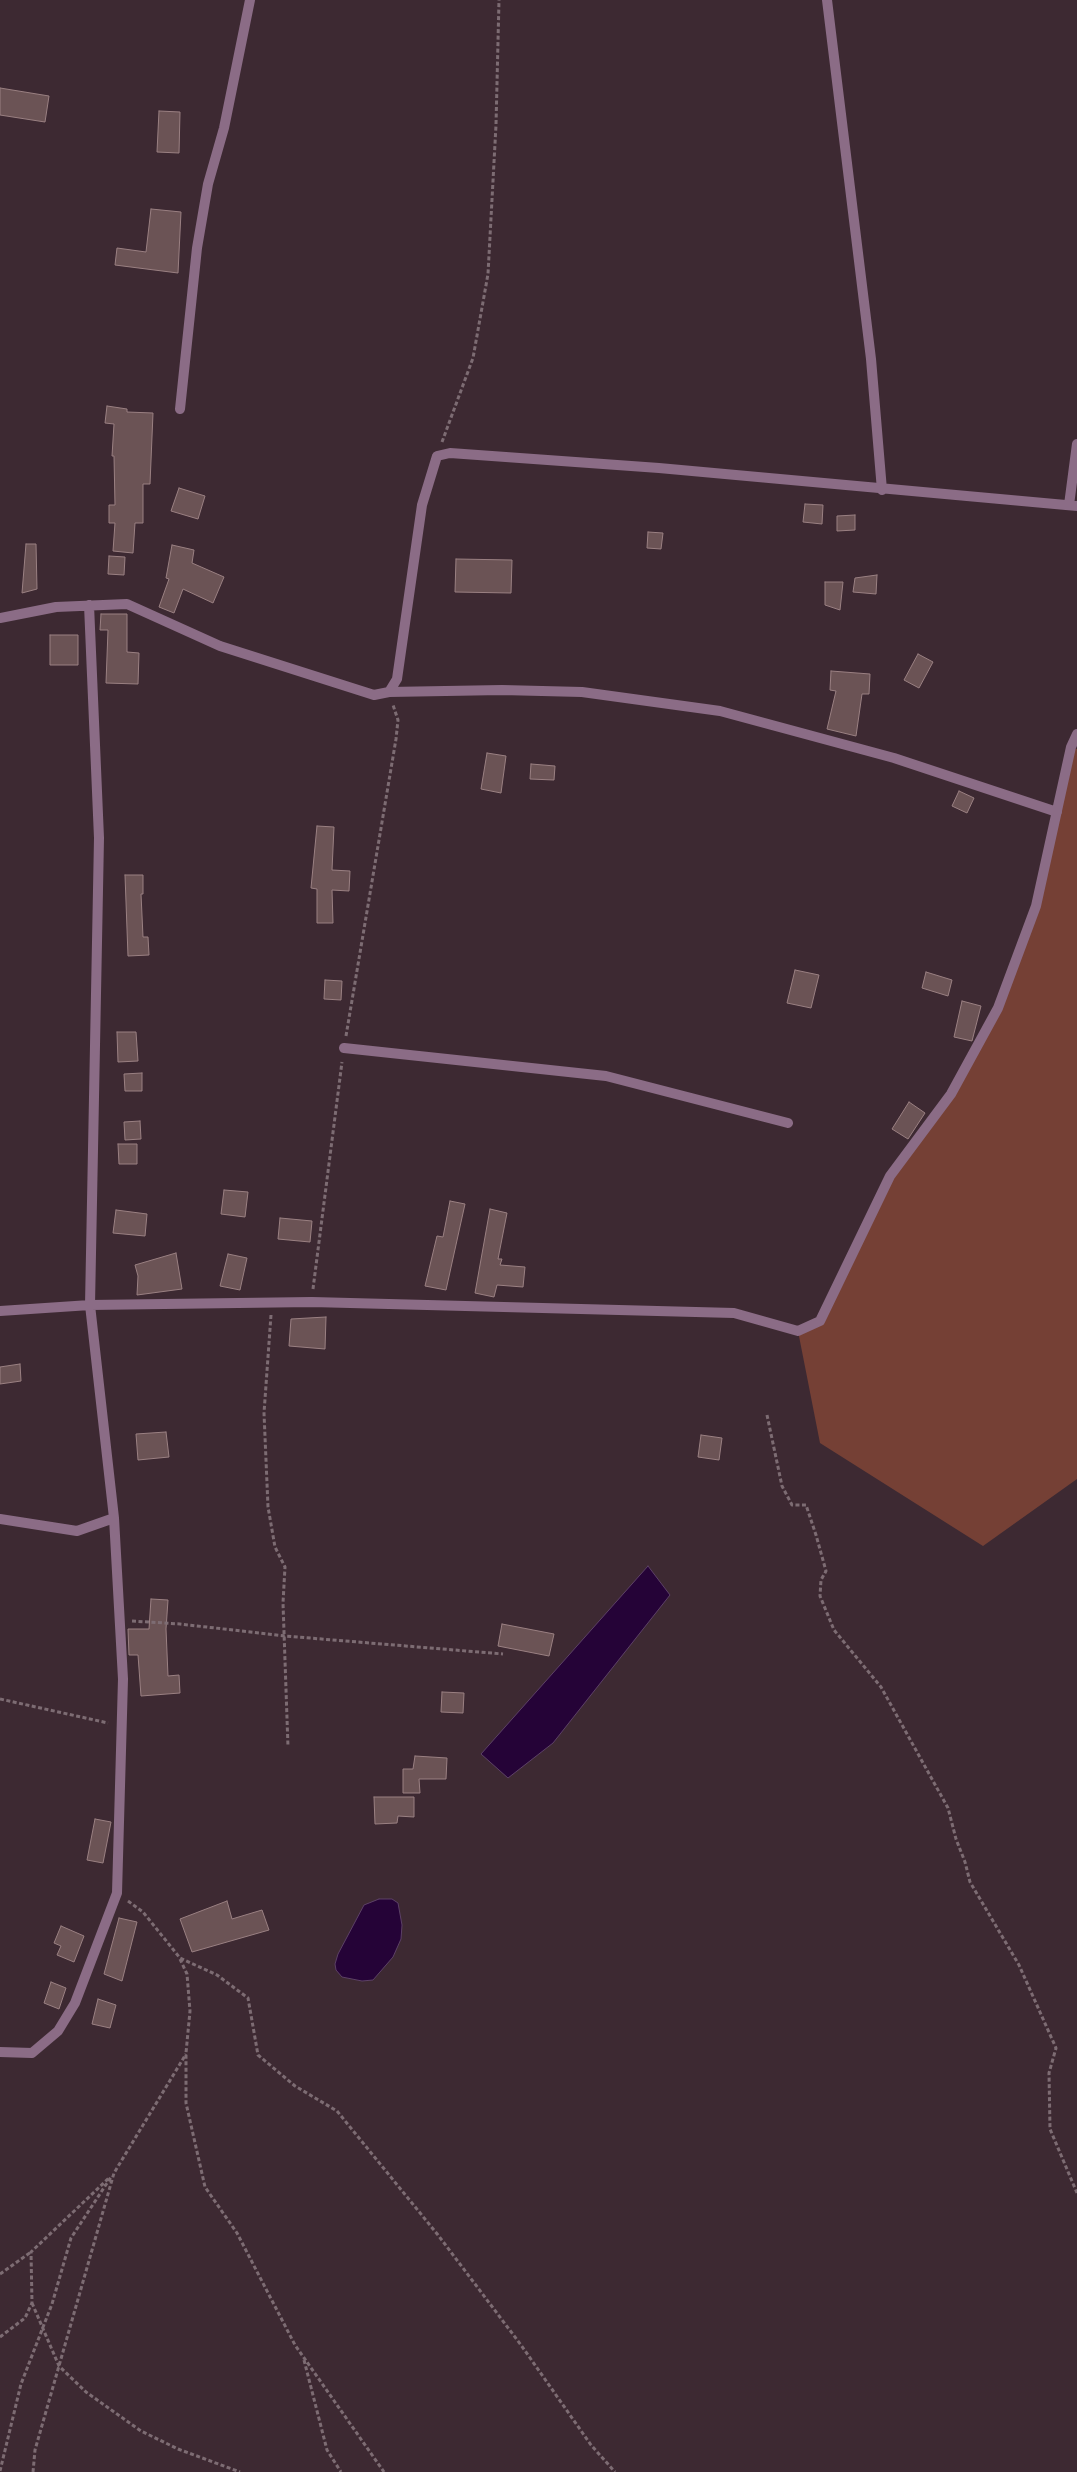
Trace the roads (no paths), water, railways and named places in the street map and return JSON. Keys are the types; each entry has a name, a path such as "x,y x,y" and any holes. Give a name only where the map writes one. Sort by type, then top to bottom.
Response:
{"street":[{"path":"180,409 190,302 206,193 224,128 250,0"},
{"path":"827,0 871,360 882,490"},
{"path":"389,692 397,679 422,505 437,456 450,452 659,468 882,490 1073,506 1077,444"},
{"path":"0,618 56,607 127,604 220,646 374,694 389,692 502,690 582,692 720,711 894,758 1057,812"},
{"path":"0,2052 32,2052 58,2031 75,2003 118,1893 123,1678 114,1518 90,1305 99,838 90,605"},
{"path":"0,1311 90,1305 312,1302 734,1313 798,1331 820,1320 890,1176 951,1094 998,1008 1036,906 1071,747 1077,734"},
{"path":"344,1048 606,1076 788,1123"},
{"path":"0,1520 77,1532 114,1518"},
{"path":"0,2062 17,2053"}]}
